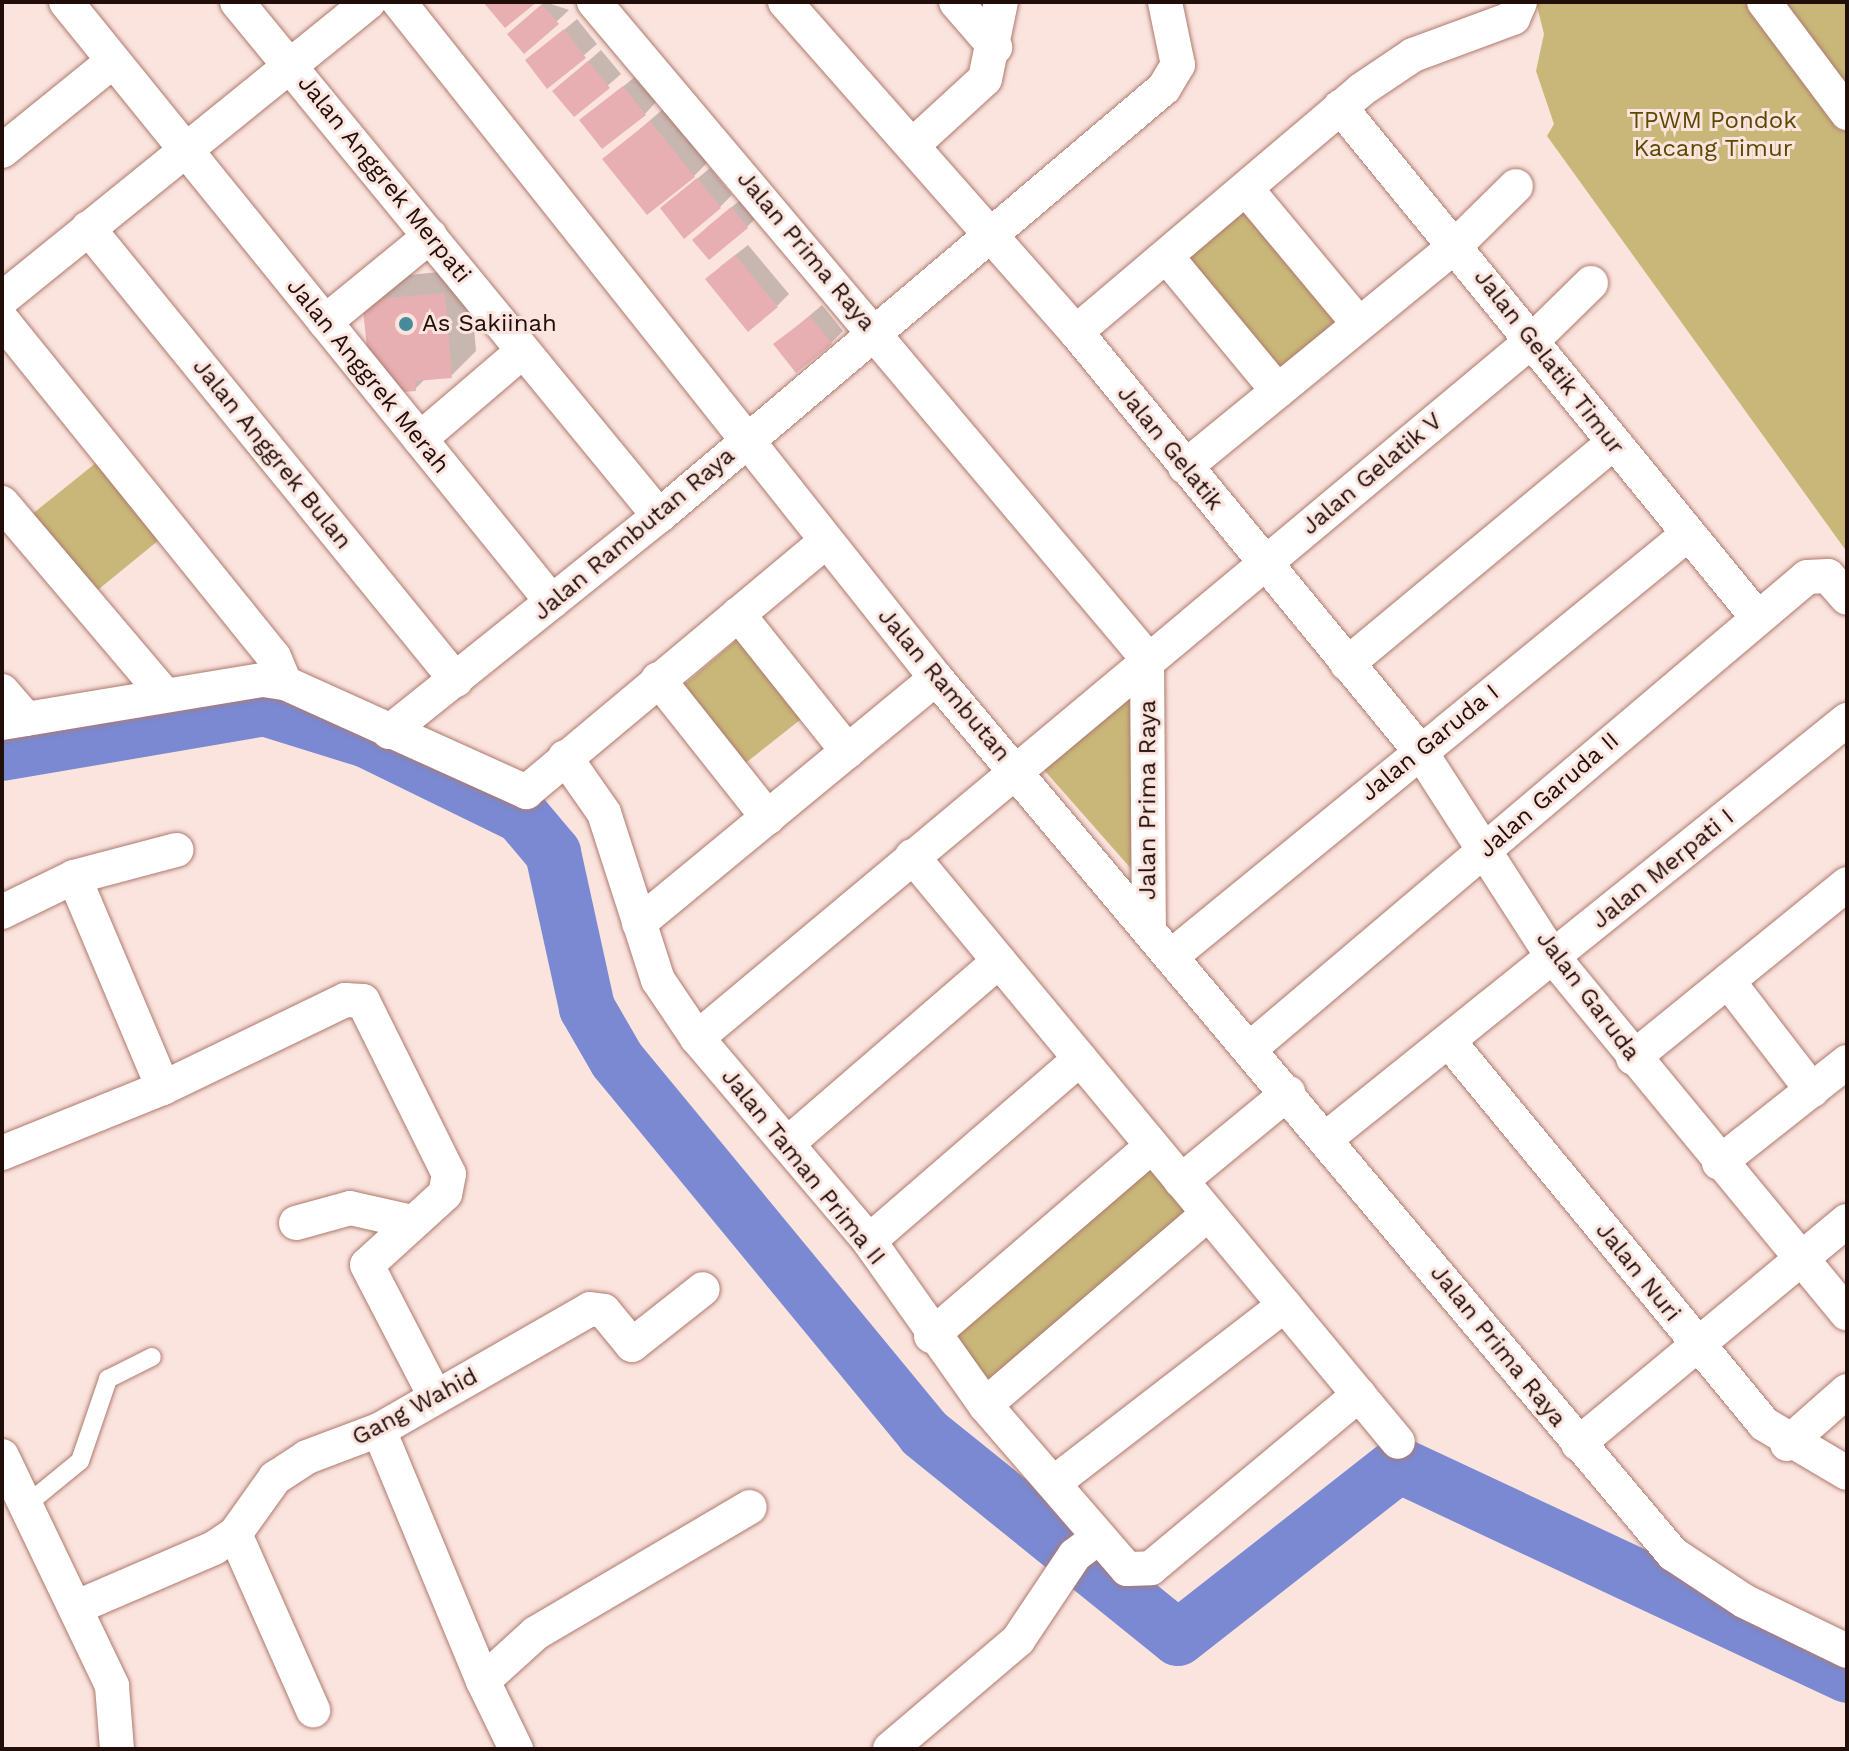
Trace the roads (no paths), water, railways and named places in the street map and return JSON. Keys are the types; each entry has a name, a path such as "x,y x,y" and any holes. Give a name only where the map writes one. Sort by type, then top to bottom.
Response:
{"street":[{"name":"Jalan Anggrek Merah","path":"66,2 552,602"},
{"name":"Jalan Anggrek Merpati","path":"237,2 659,516"},
{"path":"2,299 369,2"},
{"name":"Jalan Rambutan","path":"399,2 825,542 1014,770 1149,923"},
{"name":"Jalan Prima Raya","path":"594,2 1147,658 1149,923 1578,1444 1673,1554 1744,1601 1847,1651"},
{"name":"Jalan Gelatik","path":"785,2 914,144 1076,332 1347,664"},
{"path":"956,2 995,47"},
{"path":"914,144 985,79 995,47 1001,2"},
{"name":"Jalan Rambutan Raya","path":"389,732 659,516 1175,78 1165,2"},
{"path":"1076,332 1248,191 1340,107 1413,55 1513,18 1520,2"},
{"path":"1764,2 1847,113"},
{"path":"2,151 113,61"},
{"name":"Jalan Gelatik Timur","path":"1340,107 1534,339 1613,443 1757,617"},
{"path":"1185,467 1456,245 1516,186"},
{"path":"1248,191 1359,324"},
{"name":"Jalan Anggrek Bulan","path":"88,228 456,680"},
{"path":"325,322 430,236"},
{"path":"1167,257 1278,391"},
{"name":"Jalan Gelatik V","path":"697,1038 1147,658 1534,339 1591,283"},
{"path":"2,320 274,657 285,683"},
{"path":"420,439 523,351"},
{"path":"1347,664 1613,443"},
{"path":"2,503 165,695"},
{"name":"Jalan Garuda I","path":"1174,954 1688,534"},
{"path":"2,691 14,721 165,695 285,683 526,792 825,542"},
{"name":"Jalan Garuda II","path":"1252,1047 1757,617 1819,572 1847,598"},
{"path":"738,614 848,752"},
{"name":"Jalan Garuda","path":"1347,664 1420,751 1488,847 1553,957 1719,1163 1803,1255 1847,1314"},
{"path":"639,923 936,678"},
{"path":"658,679 768,818"},
{"name":"Jalan Merpati I","path":"1328,1137 1451,1044 1553,957 1847,720"},
{"name":"Jalan Taman Prima II","path":"565,757 604,813 658,980 697,1038 869,1241 931,1336 985,1405 1055,1482 1078,1557 1137,1573 1359,1395"},
{"path":"2,912 74,877 176,850"},
{"path":"912,856 1398,1442"},
{"path":"74,877 163,1088"},
{"path":"1633,1058 1847,884"},
{"path":"787,1144 999,961"},
{"path":"1728,981 1812,1090"},
{"path":"2,1153 163,1088 345,1000 363,1001 449,1174 445,1194 367,1265 434,1394"},
{"name":"Jalan Nuri","path":"1451,1044 1697,1345 1787,1444 1847,1473"},
{"path":"869,1241 1080,1059"},
{"path":"1719,1163 1847,1062"},
{"path":"1181,1181 1288,1093"},
{"path":"931,1336 1152,1146"},
{"path":"296,1223 350,1208 412,1222"},
{"path":"985,1405 1208,1214"},
{"path":"1578,1444 1847,1221"},
{"name":"Gang Wahid","path":"77,1607 235,1534 275,1478 307,1457 379,1430 434,1394 590,1309 604,1311 632,1345 703,1289"},
{"path":"1055,1482 1285,1305"},
{"path":"1787,1444 1847,1391"},
{"path":"379,1430 483,1681 516,1749"},
{"path":"2,1456 77,1607 112,1686 117,1749"},
{"path":"483,1681 536,1633 750,1507"},
{"path":"235,1534 313,1710"},
{"path":"890,1749 1018,1640 1078,1557"}],"lane":[{"path":"25,1506 80,1461 108,1379 152,1357"}],"waterway":[{"path":"2,753 264,708 367,740 521,815 553,853 587,1008 617,1060 924,1433 1178,1638 1399,1465 1847,1675"}],"place":[{"name":"As Sakiinah","path":"406,324"}],"park label":[{"name":"TPWM Pondok Kacang Timur","path":"1713,135"}]}
